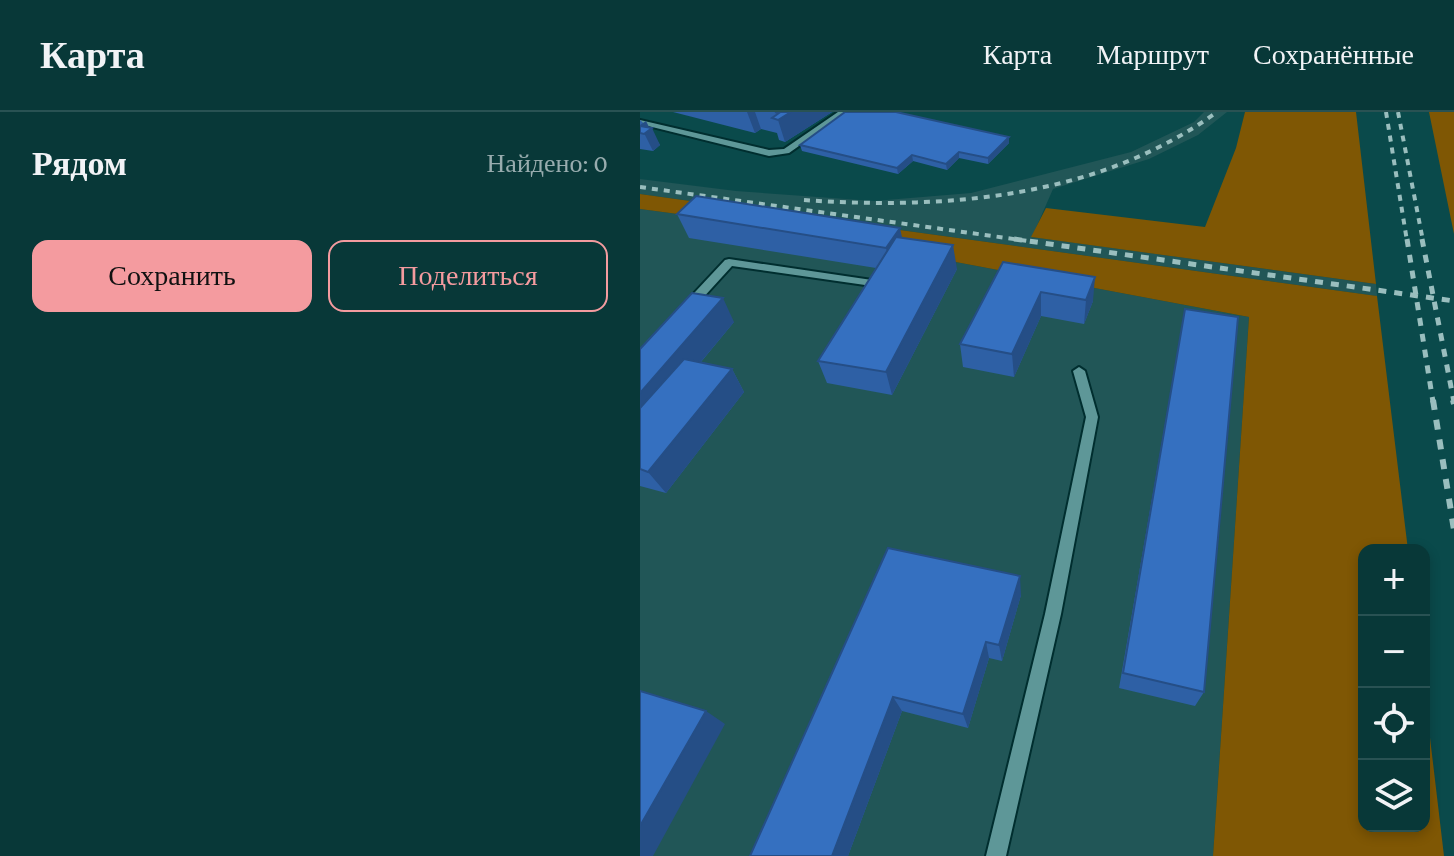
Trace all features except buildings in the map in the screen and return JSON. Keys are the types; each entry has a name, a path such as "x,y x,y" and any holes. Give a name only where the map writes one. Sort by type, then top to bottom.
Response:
{"lane":[{"path":"640,122 769,153 786,151 843,112"},
{"path":"679,316 729,262 872,283"},
{"path":"996,856 1053,614 1092,417 1079,371"}],"shaded area":[{"path":"1204,112 1227,112 1198,135 1149,159 1053,189 1032,237 1376,284 1377,296 640,194 640,179 736,191 874,201 971,193 1131,152 1194,122"},
{"path":"1245,112 1356,112 1376,284 1031,237 1046,208 1205,227 1236,148"},
{"path":"1429,112 1454,112 1454,234"},
{"path":"640,194 1377,296 1407,544 1358,544 1358,832 1430,832 1430,738 1444,856 1213,856 1249,317 753,224 640,209"},
{"path":"640,209 753,224 1249,317 1213,856 640,856"}],"railway":[{"path":"804,200 912,203 1019,192 1071,180 1122,163 1171,141 1217,112"},
{"path":"1386,112 1407,241"},
{"path":"1398,112 1423,241"},
{"path":"640,187 1028,241"},
{"path":"1014,239 1416,296"},
{"path":"1407,239 1416,296"},
{"path":"1422,239 1434,298"},
{"path":"1416,296 1434,298"},
{"path":"1416,296 1433,402"},
{"path":"1434,298 1454,301"},
{"path":"1434,298 1454,402"},
{"path":"1433,400 1454,530"},
{"path":"1453,400 1454,404"}]}
